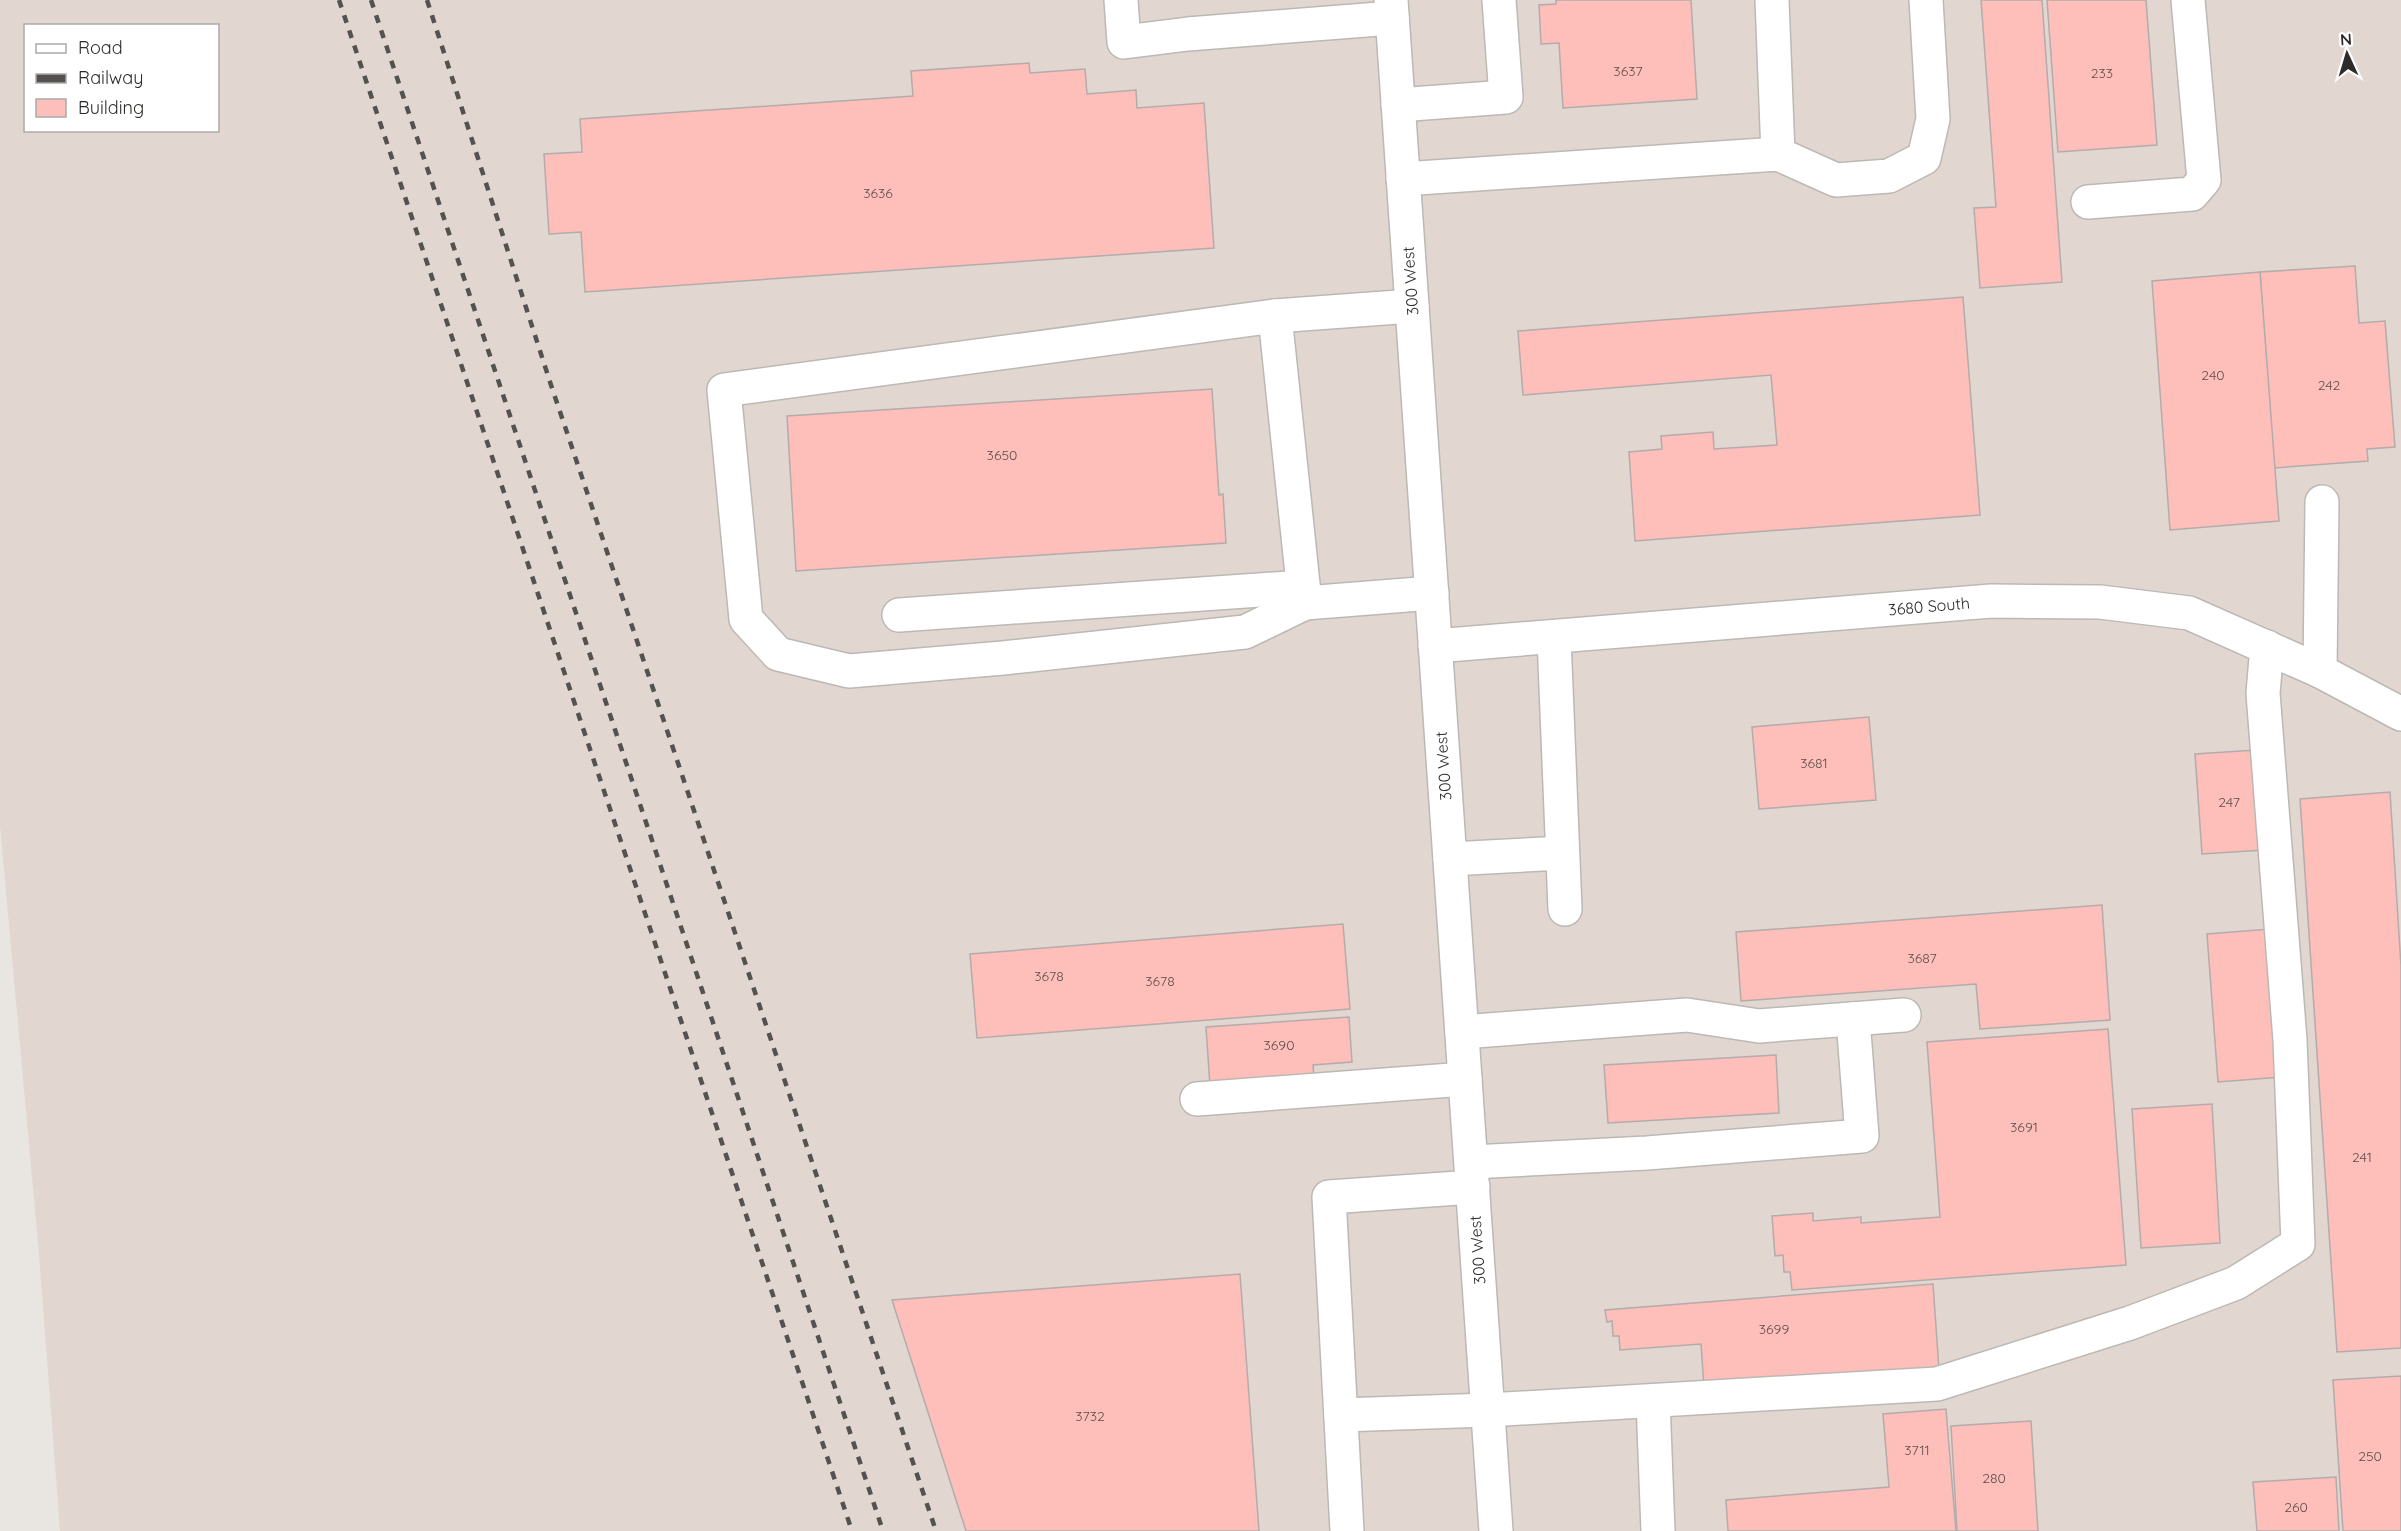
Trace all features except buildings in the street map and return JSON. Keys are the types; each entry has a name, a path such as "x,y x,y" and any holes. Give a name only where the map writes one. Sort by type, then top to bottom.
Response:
{"street":[{"path":"1121,0 1124,42 1391,9"},
{"path":"1398,105 1506,97 1499,0"},
{"path":"1772,0 1778,154"},
{"path":"1403,179 1778,154 1836,180 1889,176 1924,158 1933,119 1926,0"},
{"path":"2088,202 2192,194 2204,180 2188,0"},
{"name":"300 West","path":"1391,9 1496,1531"},
{"path":"1304,595 1245,632 1003,658 849,671 778,654 746,619 724,390 1275,316 1412,306"},
{"path":"1275,316 1304,595"},
{"path":"2320,671 2322,502"},
{"path":"899,615 1304,595 1432,593"},
{"name":"3680 South","path":"1435,646 1991,601 2100,602 2189,613 2320,671 2401,714"},
{"path":"1554,638 1565,909"},
{"path":"1341,1415 1488,1410 1938,1384 2130,1323 2236,1283 2298,1244 2290,1040 2263,693 2267,646"},
{"path":"1450,859 1562,853"},
{"path":"1462,1032 1687,1015 1759,1026 1904,1015"},
{"path":"1347,1531 1329,1197 1472,1174 1647,1153 1862,1136 1853,1019"},
{"path":"1197,1099 1465,1078"},
{"path":"1653,1401 1658,1531"}],"shaded area":[{"path":"0,0 2401,0 2401,1531 60,1531 39,1254 0,826"}],"railway":[{"path":"339,0 852,1531"},
{"path":"371,0 883,1531"},
{"path":"427,0 551,385 936,1531"}]}
